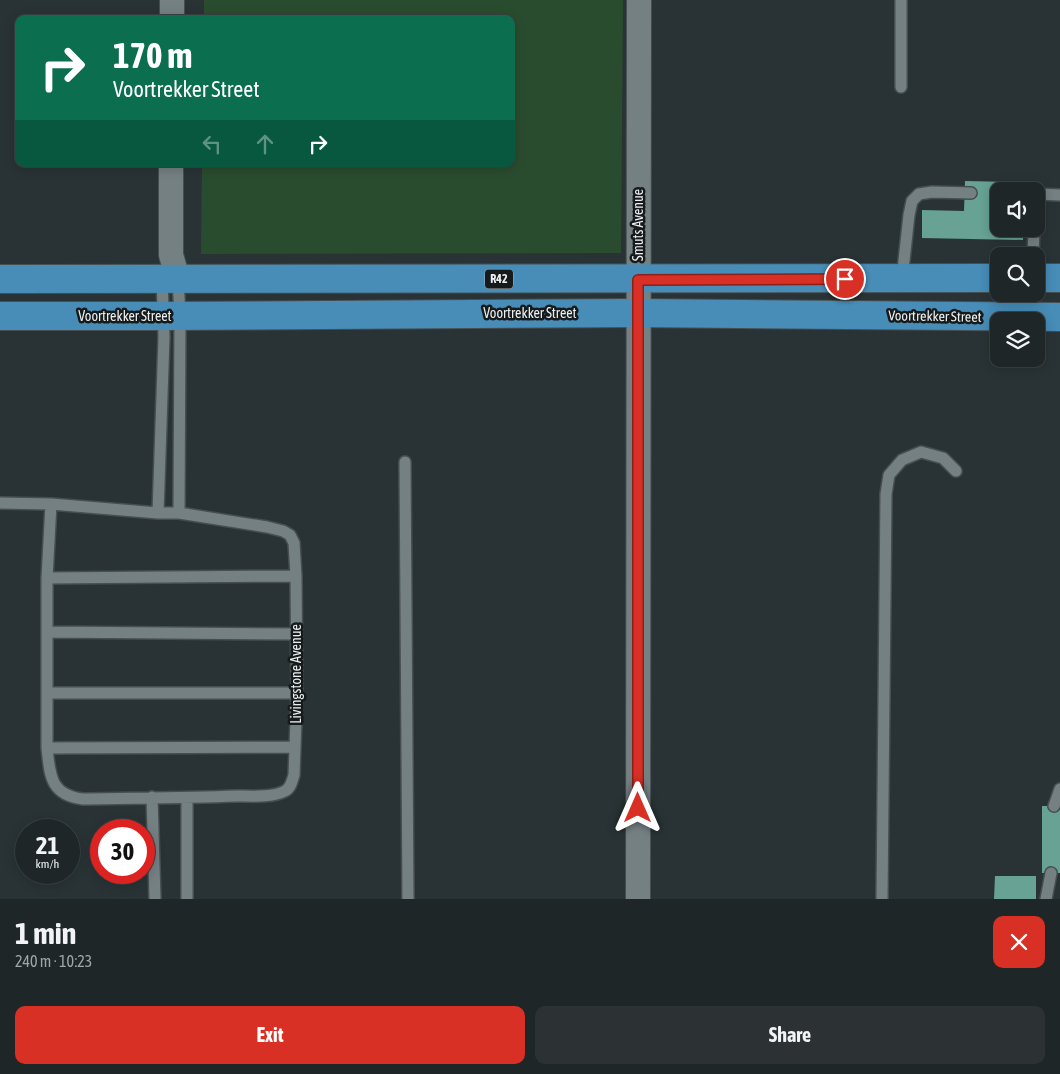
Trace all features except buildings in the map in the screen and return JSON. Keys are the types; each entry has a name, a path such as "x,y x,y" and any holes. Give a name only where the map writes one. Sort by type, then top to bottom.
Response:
{"main road":[{"name":"R42","path":"0,279 170,271 638,280 990,278"},
{"path":"1045,278 1060,278"},
{"name":"Voortrekker Street","path":"0,316 638,312 1060,317"}],"street":[{"path":"172,0 172,15"},
{"name":"Smuts Avenue","path":"638,0 638,899"},
{"path":"170,271 171,167"}],"lane":[{"path":"901,0 901,87"},
{"path":"902,279 912,201 919,194 932,192 971,193"},
{"path":"1045,194 1060,195"},
{"path":"170,271 179,513"},
{"path":"158,513 164,337 171,316 170,271"},
{"path":"882,899 887,484 889,475 902,460 921,452 943,458 956,471"},
{"path":"405,462 408,899"},
{"name":"Livingstone Avenue","path":"0,503 51,504 179,513 283,530 290,535 294,543 296,576 297,693 294,775 291,784 285,791 269,795 83,799 65,795 53,782 49,772 47,748 47,578 51,504"},
{"path":"47,578 296,576"},
{"path":"47,632 297,634"},
{"path":"47,693 297,693"},
{"path":"47,748 295,747"},
{"path":"1054,806 1060,789"},
{"path":"152,798 155,899"},
{"path":"187,798 187,899"},
{"path":"1047,899 1051,873"}],"green space":[{"path":"204,0 623,0 621,253 201,254 202,167 515,167 515,15 204,15"}],"route":[{"path":"638,808 638,280 845,279"}]}
